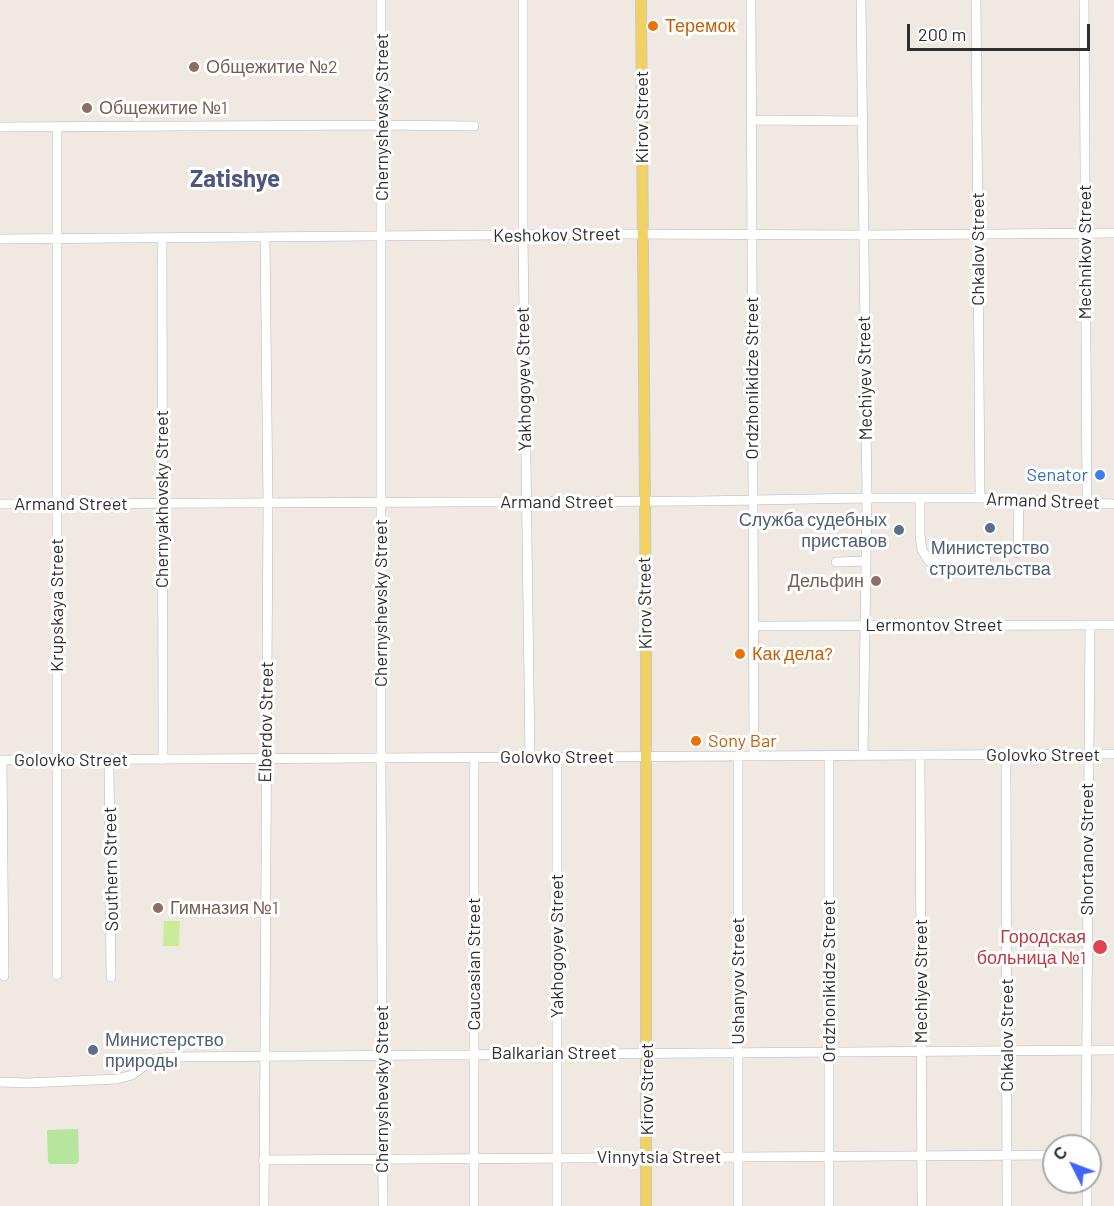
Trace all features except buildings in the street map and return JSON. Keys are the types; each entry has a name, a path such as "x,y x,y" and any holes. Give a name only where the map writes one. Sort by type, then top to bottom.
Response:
{"main road":[{"name":"Kirov Street","path":"641,0 646,757 646,1206"}],"street":[{"name":"Chernyshevsky Street","path":"381,0 382,1206"},
{"name":"Yakhogoyev Street","path":"524,0 523,236 530,758"},
{"name":"Ordzhonikidze Street","path":"751,0 754,756"},
{"name":"Mechiyev Street","path":"861,0 867,498 862,755"},
{"name":"Chkalov Street","path":"976,0 980,498"},
{"name":"Mechnikov Street","path":"1083,0 1087,503"},
{"path":"751,120 863,121"},
{"path":"0,127 474,126"},
{"name":"Krupskaya Street","path":"57,127 57,975"},
{"name":"Keshokov Street","path":"0,239 1114,233"},
{"name":"Elberdov Street","path":"264,1206 268,503 266,237"},
{"name":"Chernyakhovsky Street","path":"162,238 163,760"},
{"path":"920,498 920,536 922,550 929,561 986,560"},
{"name":"Armand Street","path":"0,504 980,498 1114,504"},
{"path":"1018,553 1019,500"},
{"path":"836,562 865,561"},
{"name":"Shortanov Street","path":"1086,1134 1089,625"},
{"name":"Lermontov Street","path":"753,626 1114,625"},
{"name":"Golovko Street","path":"1,760 1114,754"},
{"name":"Mechiyev Street","path":"920,755 922,1206"},
{"name":"Chkalov Street","path":"1006,755 1007,1206"},
{"name":"Ushanyov Street","path":"738,756 738,1206"},
{"name":"Ordzhonikidze Street","path":"829,756 829,1206"},
{"name":"Yakhogoyev Street","path":"556,757 557,1206"},
{"name":"Caucasian Street","path":"474,758 474,1206"},
{"path":"1,760 4,976"},
{"name":"Southern Street","path":"109,760 111,977"},
{"name":"Balkarian Street","path":"0,1082 117,1079 132,1075 152,1060 160,1058 265,1055 1114,1050"},
{"name":"Vinnytsia Street","path":"263,1160 1042,1155"}],"green space":[{"path":"164,921 180,921 179,946 163,946"},
{"path":"78,1129 79,1161 76,1164 50,1164 48,1162 47,1130"}],"place":[{"name":"Теремок","path":"653,26"},
{"name":"Общежитие №2","path":"194,67"},
{"name":"Общежитие №1","path":"87,108"},
{"name":"Senator","path":"1100,475"},
{"name":"Министерство строительства","path":"990,528"},
{"name":"Служба судебных приставов","path":"899,530"},
{"name":"Дельфин","path":"876,581"},
{"name":"Как дела?","path":"740,654"},
{"name":"Sony Bar","path":"696,741"},
{"name":"Гимназия №1","path":"158,908"},
{"name":"Городская больница №1","path":"1100,947"},
{"name":"Министерство природы","path":"93,1050"}],"district":[{"name":"Zatishye","path":"235,179"}]}
